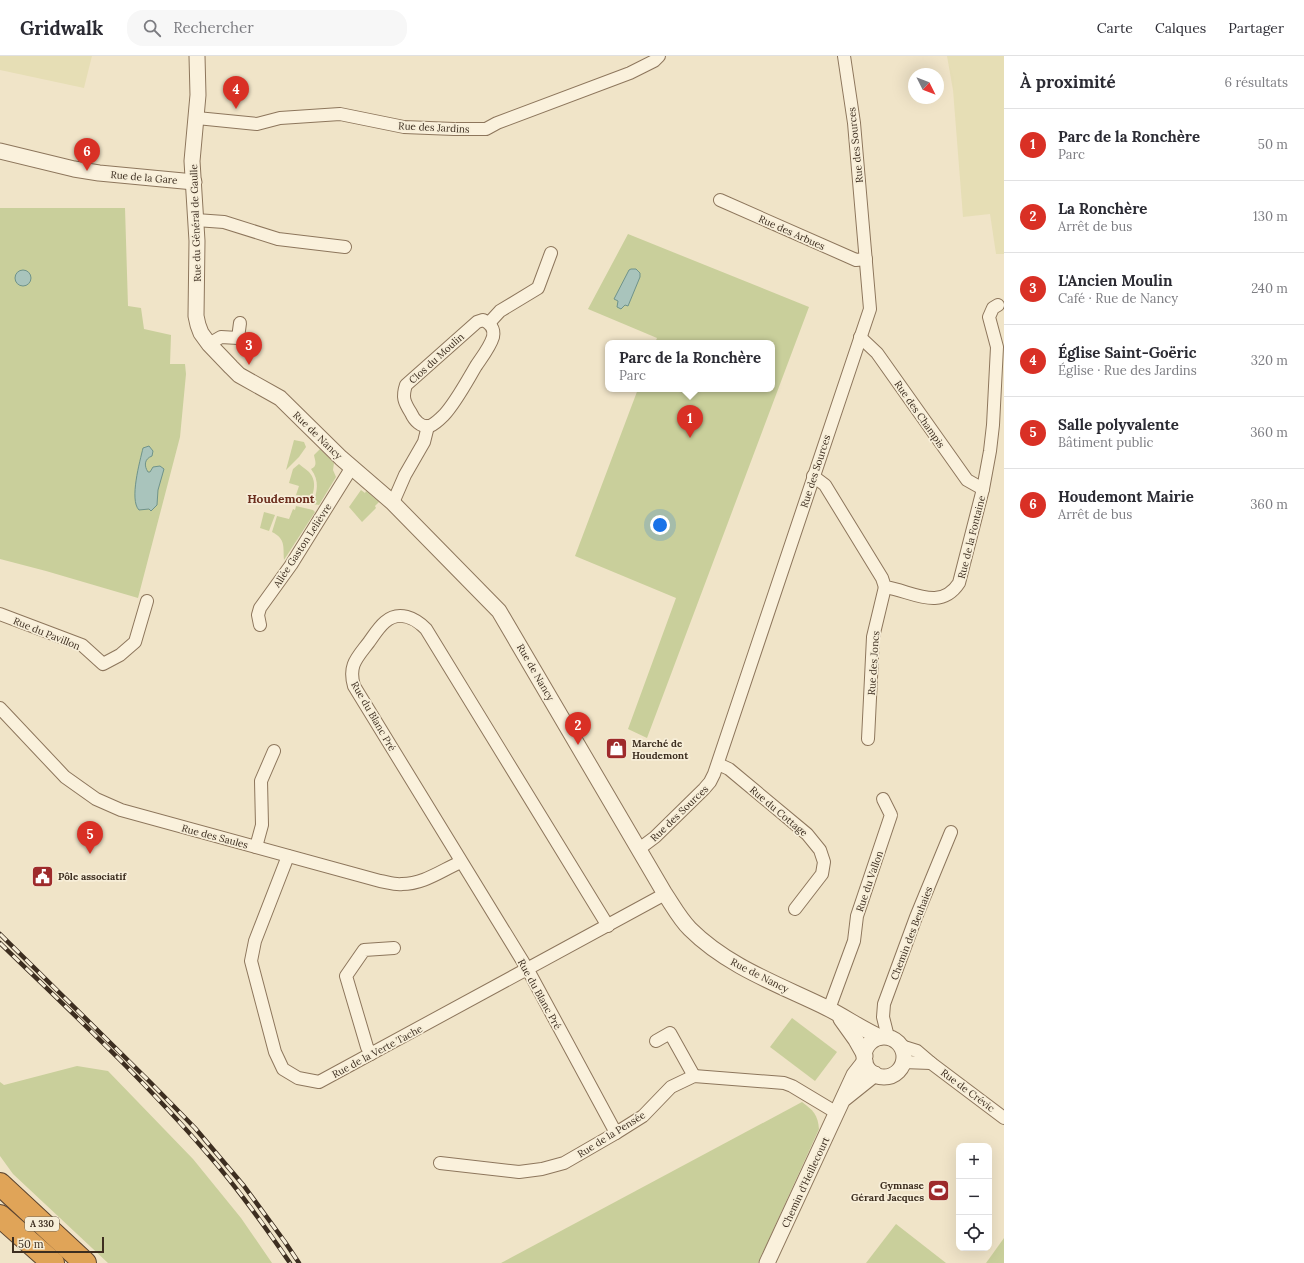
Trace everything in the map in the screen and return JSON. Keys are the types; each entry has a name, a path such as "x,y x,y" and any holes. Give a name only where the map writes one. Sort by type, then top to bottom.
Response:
{"highway":[{"name":"A 330","path":"0,1184 85,1263"},
{"name":"A 330","path":"0,1216 53,1263"}],"street":[{"name":"Rue du Général de Gaulle","path":"197,56 197,118 192,161 196,220 196,316 201,333 209,344 239,375"},
{"name":"Rue des Jardins","path":"197,118 257,124 280,118 340,114 404,127 486,129 497,123 630,73 654,61 659,56"},
{"name":"Rue des Sources","path":"639,849 655,837 704,789 710,782 718,764 870,309 854,122 844,56"},
{"name":"Rue de la Gare","path":"0,151 74,169 99,173 194,182"},
{"name":"Rue des Arbues","path":"720,200 856,260 866,259"},
{"path":"196,220 224,222 278,238 345,247"},
{"path":"392,502 405,475 424,442 428,426 434,424 445,415 486,350 493,336 493,329 490,323 500,312 538,288 551,253"},
{"name":"Rue de la Fontaine","path":"885,587 934,599 941,598 950,593 956,589 960,583 983,489 990,451 997,347 989,317 993,308 998,304"},
{"name":"Clos du Moulin","path":"428,426 420,425 412,416 405,404 404,393 406,385 477,322 483,320 490,323"},
{"path":"209,344 221,336 238,338 240,323"},
{"name":"Rue des Champis","path":"860,337 877,353 967,480 983,489"},
{"name":"Rue de Nancy","path":"239,375 272,392 280,398 327,445 392,502 499,611 665,894 689,928 710,947 741,967 834,1012 865,1031 884,1037"},
{"name":"Allée Gaston Lelièvre","path":"260,625 258,616 260,608 291,565 352,467"},
{"path":"813,476 825,485 882,578 885,587"},
{"name":"Rue des Joncs","path":"868,739 873,637 885,587"},
{"name":"Rue du Pavillon","path":"0,614 82,646 103,664 120,655 135,642 147,601"},
{"name":"Rue du Blanc Pré","path":"608,926 426,630 419,622 412,618 405,616 390,618 384,623 356,659 352,668 351,676 354,686 528,970 616,1133"},
{"name":"Rue des Saules","path":"0,708 65,777 96,799 121,810 380,881 402,884 421,881 461,862"},
{"path":"256,847 262,825 261,781 274,751"},
{"name":"Rue du Cottage","path":"718,764 729,769 808,834 820,850 824,862 822,874 795,909"},
{"name":"Rue du Vallon","path":"834,1012 854,941 857,916 891,815 882,799"},
{"name":"Chemin des Beuhaies","path":"884,1037 884,1004 916,916 951,832"},
{"name":"Rue de la Verte Tache","path":"288,856 255,941 251,961 275,1052 283,1069 298,1078 319,1082 528,970 665,894"},
{"path":"371,1054 367,1047 346,976 364,950 394,948"},
{"path":"834,1012 856,1040 865,1059 871,1071 875,1074 884,1076 892,1075 900,1068 903,1062 904,1054 901,1046 896,1040 884,1037 873,1041 867,1048 865,1059"},
{"path":"656,1041 670,1033 694,1076"},
{"name":"Rue de Crévic","path":"901,1046 917,1051 1004,1118"},
{"name":"Chemin d'Heillecourt","path":"767,1263 839,1106 854,1075 865,1059"},
{"name":"Rue de Crévic","path":"903,1062 931,1063"},
{"name":"Chemin d'Heillecourt","path":"839,1106 875,1074"},
{"name":"Rue de la Pensée","path":"440,1163 519,1172 542,1169 564,1163 643,1116 671,1087 694,1076 784,1082 839,1106"}],"shaded area":[{"path":"0,56 92,56 84,88 0,70"},
{"path":"947,56 1004,56 1004,254 996,254 990,214 963,217 953,90"}],"green space":[{"path":"0,208 125,208 128,306 141,308 144,329 171,335 170,364 185,364 186,374 180,437 138,598 0,559"},
{"path":"628,234 809,307 647,738 628,729 676,598 575,556 637,392 775,392 775,340 656,340 657,338 588,309"},
{"path":"294,440 304,442 306,447 299,457 286,470"},
{"path":"320,449 334,463 333,470 336,477 319,505 313,504 317,482 311,469 315,466 314,455"},
{"path":"299,464 312,476 314,488 310,503 298,500 299,496 296,495 299,486 289,483 293,469"},
{"path":"361,490 365,493 366,491 379,502 375,506 376,508 362,522 349,507"},
{"path":"296,506 313,510 315,512 284,560 282,541 272,532 277,516 289,519 293,509 295,510"},
{"path":"264,512 275,515 269,531 260,528"},
{"path":"792,1018 837,1052 815,1081 770,1047"},
{"path":"77,1066 108,1071 193,1159 241,1218 272,1263 108,1263 13,1174 0,1156 0,1082 4,1085"},
{"path":"802,1102 814,1113 819,1129 758,1263 501,1263"},
{"path":"896,1224 946,1263 866,1263"},
{"path":"1004,1238 1004,1263 986,1263"}],"water":[{"path":"636,269 640,273 640,277 628,306 625,305 621,309 617,307 618,301 614,299 629,270"},
{"path":"20,270 26,270 31,275 29,284 26,286 20,286 15,281 15,275"},
{"path":"149,446 153,451 152,456 146,461 148,472 150,472 153,467 160,466 164,469 158,490 157,505 151,511 149,509 139,510 136,505 135,498 136,480 143,448"}],"railway":[{"path":"0,934 195,1128 244,1186 299,1263"},
{"path":"0,943 105,1045 182,1125 239,1192 290,1263"}],"place":[{"name":"Église Saint-Goëric","path":"236,109"},
{"name":"Houdemont Mairie","path":"87,171"},
{"name":"L'Ancien Moulin","path":"249,365"},
{"name":"Parc de la Ronchère","path":"690,438"},
{"name":"La Ronchère","path":"578,745"},
{"name":"Marché de Houdemont","path":"617,749"},
{"name":"Salle polyvalente","path":"90,854"},
{"name":"Pôle associatif","path":"42,876"},
{"name":"Gymnase Gérard Jacques","path":"939,1191"}],"district":[{"name":"Houdemont","path":"281,499"}]}
